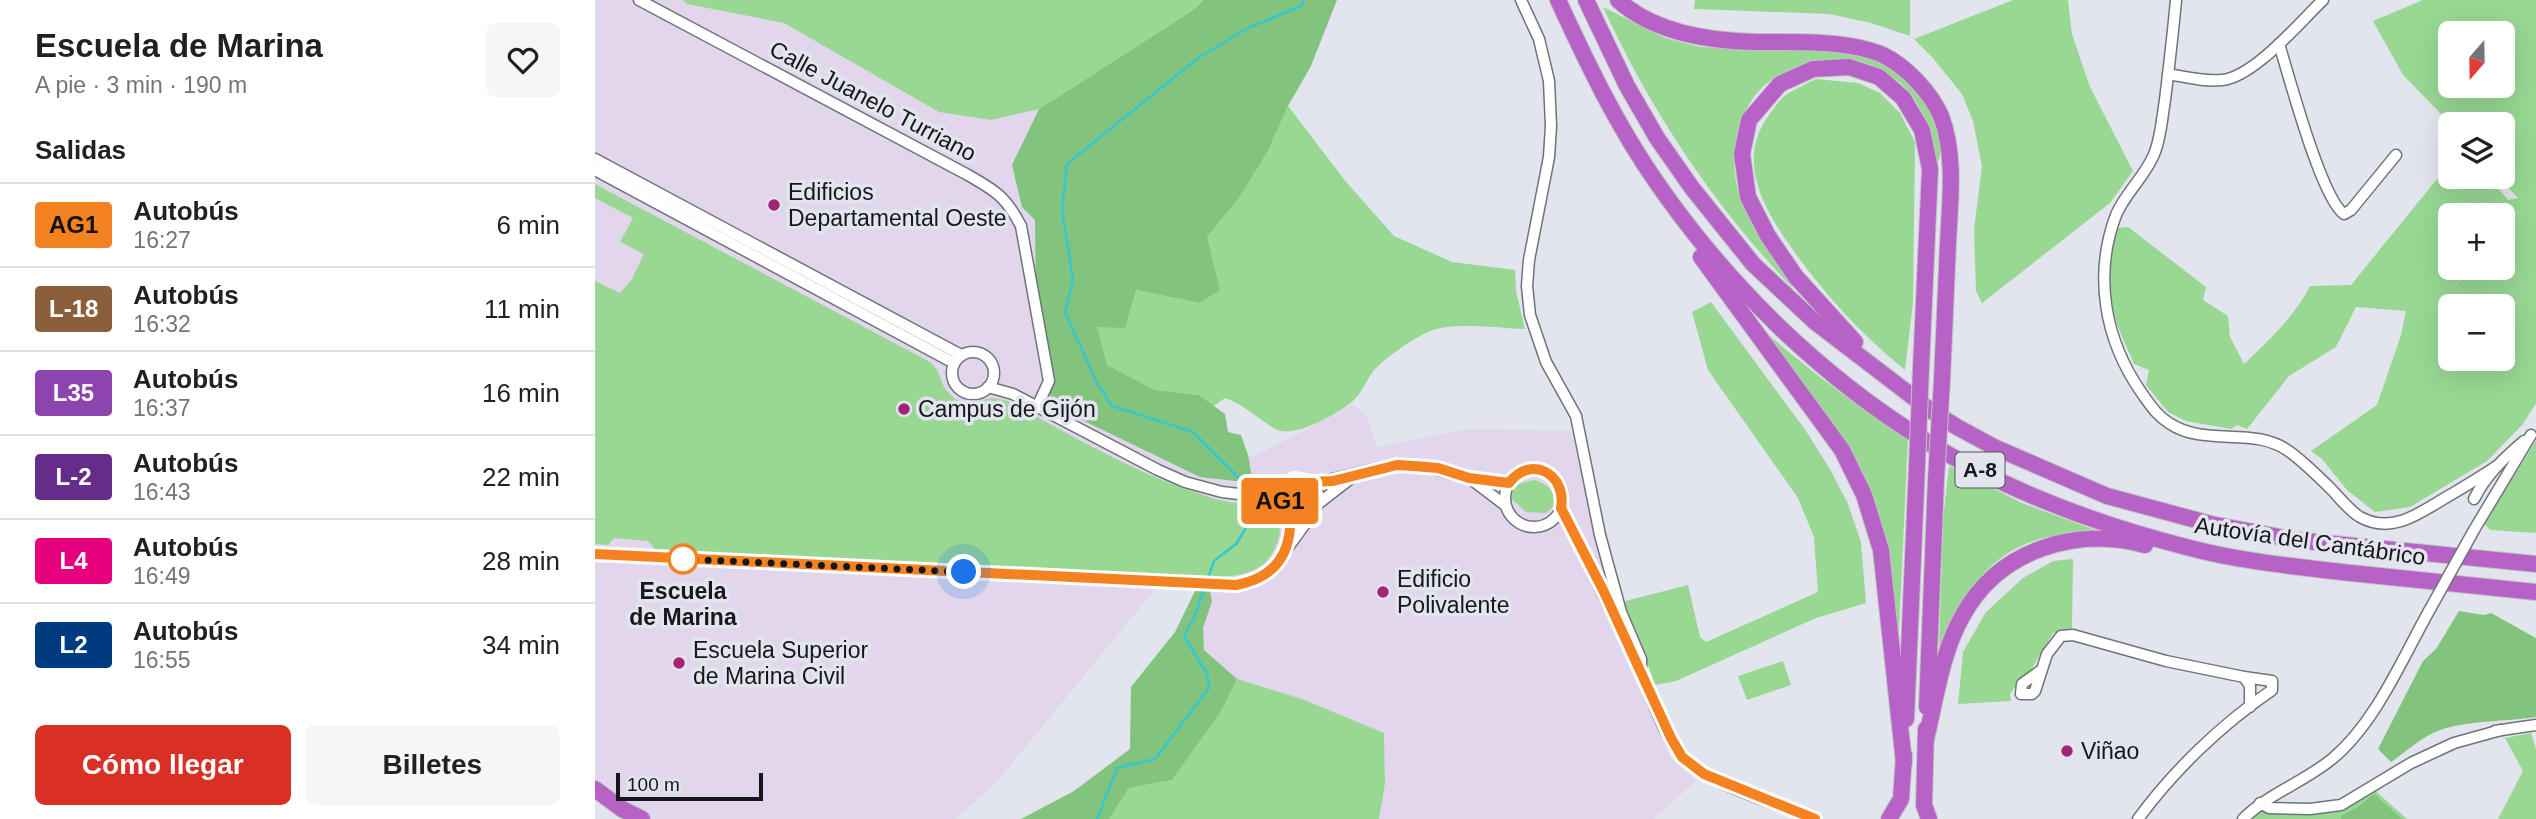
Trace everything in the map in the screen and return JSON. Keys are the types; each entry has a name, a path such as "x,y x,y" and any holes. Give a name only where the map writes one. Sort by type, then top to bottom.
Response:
{"highway":[{"name":"Autovía del Cantábrico","path":"1558,0 1597,84 1640,157 1657,184 1716,259 1756,304 1808,354 1927,442 2024,492 2124,529 2191,549 2252,561 2536,592"},
{"path":"1558,0 1591,88 1630,158 1842,450 1864,495 1881,550 1903,763"},
{"name":"Autovía del Cantábrico","path":"1586,0 1627,86 1657,138 1692,188 1753,264 1815,322 1930,410 1994,447 2107,496 2156,511 2295,540 2536,564"},
{"path":"1618,0 1627,9 1667,28 1700,37 1733,41 1815,42 1883,55 1921,87 1941,116 1949,151 1950,197 1926,738 1924,804 1929,819"},
{"path":"1889,819 1901,799 1930,169 1922,130 1903,98 1879,77 1850,67 1812,69 1780,84 1749,120 1742,154 1748,197 1768,236 1814,300 1905,390"},
{"path":"1926,738 1950,644 1962,616 1979,590 2011,563 2034,550 2067,541 2106,539 2133,542 2211,561 2263,569 2399,578"},
{"path":"595,789 622,809 642,819"}],"street":[{"name":"Calle Juanelo Turriano","path":"639,0 968,175 992,189 1009,204 1021,226 1049,381 1037,407"},
{"path":"1521,0 1539,39 1549,81 1551,126 1549,157 1529,260 1527,286 1530,315 1546,362 1576,415 1599,535 1621,612 1641,659 1641,674"},
{"path":"2176,0 2160,131 2154,153 2144,173 2117,212 2107,244 2104,287 2116,349 2154,411 2181,430 2199,436 2253,438 2282,446 2309,467 2359,516 2375,523 2392,524 2412,519 2497,466"},
{"path":"2168,75 2203,80 2237,78 2279,44 2323,0"},
{"path":"2279,44 2319,167 2337,209 2344,214 2351,210 2396,155"},
{"path":"595,159 957,359"},
{"path":"595,170 957,359"},
{"path":"994,374 988,387 977,393 964,392 954,383 952,376 957,359 974,351 991,361 994,374 1013,394"},
{"path":"988,387 1013,394 1185,482 1256,496 1272,501 1299,518 1309,516"},
{"path":"2475,500 2483,482 2497,466 2534,433"},
{"path":"2243,819 2260,803 2321,766 2348,744 2377,704 2474,530 2534,433"},
{"path":"1256,496 1282,488 1294,479 1311,482 1333,481 1405,465 1438,468 1469,478 1509,483"},
{"path":"1469,478 1505,505 1515,520 1524,525 1534,527 1552,520 1561,508 1563,498 1560,486 1554,478 1543,471 1533,469 1521,472 1509,483 1505,492 1505,505"},
{"path":"595,554 1196,584 1252,582 1270,572 1319,503 1353,476"},
{"path":"2475,500 2504,479"},
{"path":"1311,482 1317,489 1319,503"},
{"path":"1282,488 1280,495 1290,528 1287,550"},
{"path":"2452,493 2469,494 2475,500 2480,510 2474,530"},
{"path":"1561,508 1682,757 1695,768 1719,781 1815,819"},
{"path":"1552,520 1562,525 1584,553"},
{"path":"1604,592 1609,579 1608,564"},
{"path":"2040,671 2047,654 2061,636 2073,635 2166,661 2273,683 2272,690 2216,734 2165,785 2139,819"},
{"path":"2243,677 2250,687 2250,707"},
{"path":"2260,803 2269,808 2283,809 2341,805 2411,763 2454,743 2501,730 2535,729"},
{"path":"595,796 622,809"}],"shaded area":[{"name":"Campus de Gijón","path":"595,0 683,0 687,4 784,23 939,112 991,120 1039,109 1064,271 1205,437 1253,457 1353,405 1365,413 1377,447 1466,429 1571,431 1624,656 1671,758 1696,781 1653,819 1379,819 1385,783 1384,733 1302,699 1217,673 1186,643 1205,591 1157,587 995,784 955,819 642,819 595,789"}],"green space":[{"path":"683,0 1203,0 1167,27 1039,109 991,120 939,112 784,23 687,4"},
{"path":"1203,0 1337,0 1311,66 1288,106 1268,151 1239,198 1207,237 1220,290 1199,303 1136,290 1125,328 1097,327 1107,365 1155,390 1199,395 1225,414 1228,432 1241,435 1253,483 1200,477 1051,405 1036,306 1035,220 1022,207 1012,165 1039,109 1167,27"},
{"path":"1695,0 1910,0 1910,36 1871,23 1829,14 1694,9"},
{"path":"2013,0 2068,0 2072,34 2090,87 2133,171 2110,203 1982,303 1976,291 1974,229 1982,166 1973,121 1962,94 1914,39"},
{"path":"2423,0 2536,0 2536,403 2523,424 2487,461 2410,507 2375,512 2347,490 2322,459 2311,451 2377,405 2401,335 2406,311 2356,307 2336,347 2289,376 2247,429 2237,425 2231,429 2186,421 2168,412 2146,385 2149,370 2134,364 2117,323 2110,272 2117,228 2128,227 2206,287 2203,300 2228,316 2230,337 2244,364 2289,318 2310,286 2351,285 2438,178 2438,189 2499,189 2508,200 2518,198 2509,189 2515,189 2515,112 2439,112 2403,75 2373,21"},
{"path":"1603,7 1665,38 1700,47 1848,51 1878,62 1902,76 1928,110 1941,148 1938,162 1928,125 1918,105 1909,92 1890,76 1871,70 1853,69 1788,73 1770,81 1748,106 1741,122 1736,139 1735,174 1748,213 1792,281 1792,287 1736,223 1686,155 1642,83"},
{"path":"1816,79 1858,83 1880,93 1900,113 1915,142 1913,303 1905,370 1845,314 1819,283 1773,220 1758,187 1754,152 1758,135 1767,118 1783,97"},
{"path":"1288,106 1347,183 1394,236 1452,262 1515,270 1516,291 1525,329 1462,326 1428,332 1400,348 1381,364 1348,405 1319,422 1289,431 1276,429 1225,398 1214,406 1199,395 1155,390 1107,365 1096,327 1125,327 1135,290 1199,303 1207,237 1239,198 1268,151"},
{"path":"595,184 930,362 947,391 957,400 1005,400 1169,483 1219,500 1263,505 1275,515 1280,527 1274,551 1266,562 1256,569 1232,576 1191,579 656,550 648,541 614,538 608,545 595,544 595,281 620,293 632,279 644,254 620,242 633,218 595,198"},
{"path":"1711,302 1806,431 1830,469 1848,504 1861,542 1866,603 1816,618 1676,681 1655,685 1636,631 1622,602 1688,585 1700,637 1706,642 1818,592 1814,537 1798,498 1708,370 1692,312"},
{"path":"1756,324 1829,384 1908,438 1898,652 1862,479"},
{"path":"2536,441 2536,533 2490,530 2484,523"},
{"path":"1949,466 2022,503 2103,533 2065,534 2043,538 2006,555 1977,580 1956,613 1939,649 1943,520"},
{"path":"1534,480 1547,486 1553,493 1553,507 1546,513 1526,512 1512,499 1512,492 1517,484"},
{"path":"1296,489 1304,489 1310,499 1304,509 1296,509 1290,503 1290,495"},
{"path":"2073,559 2072,629 2053,633 2031,670 2022,677 2010,694 2011,701 1958,704 1963,652 1986,612 2023,578 2053,561"},
{"path":"1196,589 1210,591 1212,601 1203,628 1204,650 1237,679 1222,710 1172,780 1129,788 1109,819 1021,819 1074,791 1130,749 1131,687 1175,632"},
{"path":"2459,611 2484,615 2491,613 2536,638 2536,717 2466,724 2436,731 2391,762 2378,749 2423,661 2436,649"},
{"path":"1783,661 1791,685 1747,700 1738,676"},
{"path":"1237,679 1302,699 1384,733 1385,783 1379,819 1109,819 1129,788 1172,780 1222,710"},
{"path":"2531,733 2536,749 2536,819 2498,819 2523,771 2505,738"},
{"path":"2371,787 2407,819 2243,819 2260,803 2341,805"},
{"path":"2374,794 2402,819 2341,819 2341,816"}],"waterway":[{"path":"1245,492 1237,476 1193,432 1112,406 1096,381 1065,312 1073,280 1062,209 1067,164 1198,58 1248,28 1301,6 1304,0"},
{"path":"1207,581 1214,561 1236,544 1246,528 1247,498"},
{"path":"1097,819 1117,768 1155,759 1209,688 1207,674 1184,636 1194,618 1205,587"}],"bus line":[{"name":"AG1","path":"595,554 1236,585 1252,582 1270,572 1287,550 1290,528 1280,495 1284,486 1294,479 1311,482 1333,481 1397,465 1438,468 1469,478 1509,483 1521,472 1533,469 1543,471 1560,486 1563,498 1561,508 1682,757 1695,768 1719,781 1815,819"}],"place":[{"name":"Edificios Departamental Oeste","path":"774,205"},
{"name":"Campus de Gijón","path":"904,409"},
{"name":"Escuela de Marina","path":"683,559"},
{"name":"Edificio Polivalente","path":"1383,592"},
{"name":"Escuela Superior de Marina Civil","path":"679,663"},
{"name":"Viñao","path":"2067,751"}],"route":[{"path":"683,559 964,572"}]}
